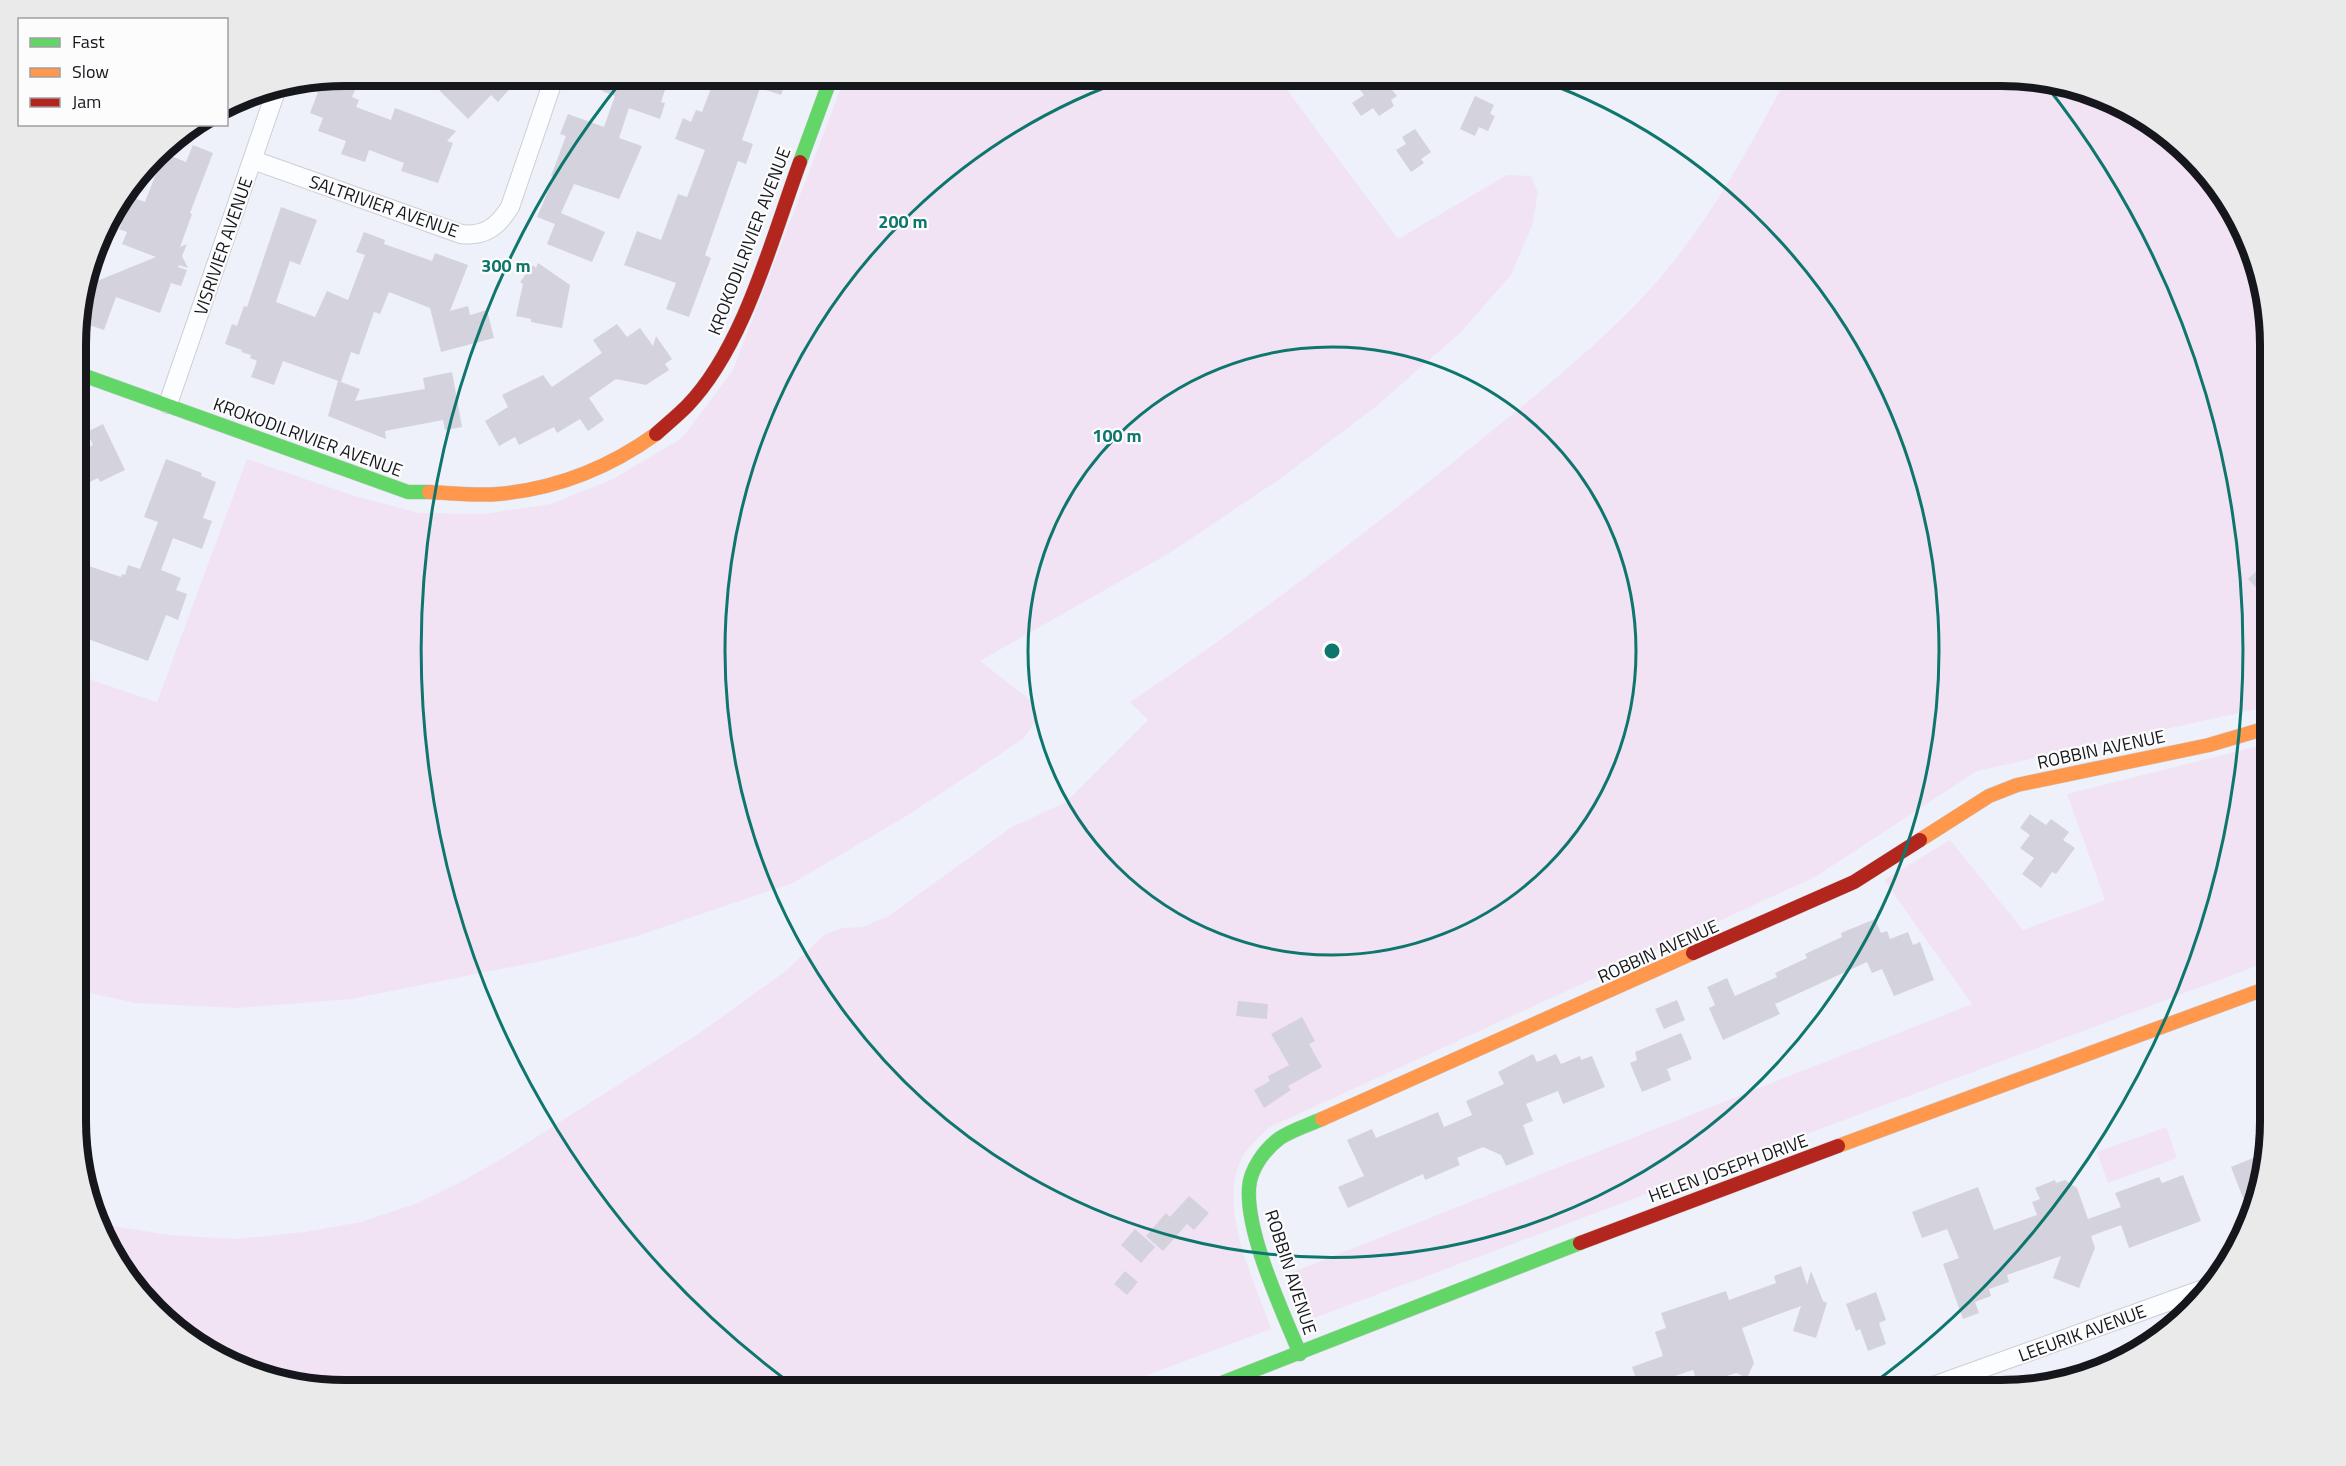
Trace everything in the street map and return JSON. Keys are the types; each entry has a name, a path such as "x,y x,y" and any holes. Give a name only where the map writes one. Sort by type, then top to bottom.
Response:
{"street":[{"name":"SALTRIVIER AVENUE","path":"253,160 461,234 485,232 502,219 510,207 551,86"},
{"name":"KROKODILRIVIER AVENUE","path":"86,376 168,404 279,448 408,492 498,494 557,483 608,465 655,435 688,405 715,368 740,324 828,86"},
{"name":"VISRIVIER AVENUE","path":"168,404 275,95"},
{"name":"ROBBIN AVENUE","path":"1300,1354 1255,1227 1249,1189 1256,1165 1281,1137 1854,882 1989,796 2018,785 2209,745 2260,730"},
{"name":"HELEN JOSEPH DRIVE","path":"1228,1381 1654,1214 2260,991"},
{"name":"LEEURIK AVENUE","path":"1947,1381 2196,1292"}],"shaded area":[{"path":"842,86 1284,86 1398,239 1507,175 1531,176 1538,193 1532,226 1511,275 1461,332 1374,408 1277,481 1168,554 980,661 1033,702 1038,717 1024,738 908,815 793,883 637,936 547,960 351,999 238,1008 135,1003 86,992 86,678 157,702 247,459 355,496 419,513 484,514 551,504 613,479 682,438 733,370"},
{"path":"1782,86 2018,86 2052,90 2101,105 2145,129 2185,161 2226,215 2241,245 2256,294 2260,328 2260,708 1977,771 1815,877 1268,1128 1241,1160 1235,1180 1234,1201 1241,1245 1271,1329 1131,1381 328,1380 277,1372 245,1361 215,1346 161,1305 129,1265 107,1225 169,1235 237,1239 304,1232 361,1222 415,1204 459,1183 505,1157 701,1032 787,970 824,935 842,928 862,927 887,917 1012,827 1066,802 1148,720 1130,702 1259,612 1385,516 1540,392 1633,308 1693,236 1727,184"},
{"path":"2260,746 2260,965 1309,1320 1293,1272 1972,1004 1884,880 1950,840 2023,930 2105,900 2067,794"},
{"path":"2166,1127 2177,1158 2108,1183 2097,1152"}],"building":[{"path":"356,86 352,97 359,100 356,107 391,120 395,108 456,131 447,141 453,143 438,183 401,171 404,163 369,150 365,162 341,154 346,141 318,131 323,118 310,113 320,87"},
{"path":"512,86 498,102 491,95 468,119 436,87"},
{"path":"604,86 666,86 661,102 665,103 660,119 629,108 619,138 642,146 619,199 574,184 561,213 605,232 592,262 547,244 555,224 537,217 554,177 551,176 566,136 560,134 568,114 604,127 615,96 602,91"},
{"path":"712,86 784,86 781,95 760,88 742,140 753,144 746,164 738,161 705,255 711,258 689,317 666,309 676,283 624,265 637,231 661,240 678,194 687,197 705,150 675,139 683,118 691,122 696,110 702,112"},
{"path":"1365,86 1389,86 1397,96 1391,100 1394,106 1379,116 1373,108 1361,116 1352,103 1364,95 1360,90"},
{"path":"1475,96 1494,105 1490,114 1495,116 1488,131 1479,127 1475,136 1460,129"},
{"path":"1415,129 1431,152 1421,159 1424,163 1411,172 1396,150 1406,144 1402,137"},
{"path":"193,145 213,153 190,213 192,214 180,247 187,244 182,256 188,268 179,265 178,267 187,270 181,286 171,283 160,313 116,297 104,330 86,324 93,283 156,257 122,244 127,232 119,229 122,223 117,221 120,215 132,197 145,202 161,161 168,155 186,162"},
{"path":"281,207 317,220 300,265 290,261 276,302 315,317 327,291 348,300 365,255 356,252 364,232 385,240 384,244 432,261 435,253 468,265 450,311 468,306 470,315 487,310 494,338 441,352 430,308 389,292 380,314 374,312 359,355 351,352 341,382 283,361 274,385 251,377 257,361 250,358 251,355 241,352 242,350 225,344 232,324 237,326 244,306 247,307"},
{"path":"538,263 570,285 562,328 531,322 531,319 516,316 523,284 520,282 533,265 536,268"},
{"path":"617,324 627,337 640,328 653,346 656,336 672,359 665,364 669,370 646,385 616,379 589,398 604,420 588,431 580,419 557,433 554,427 519,445 515,437 499,446 485,421 508,407 502,395 543,375 552,387 602,353 593,340"},
{"path":"452,372 462,427 445,430 443,420 385,431 386,439 328,416 338,381 360,389 355,401 425,389 423,378"},
{"path":"103,424 125,470 100,482 98,478 86,484 86,448 93,445 87,432"},
{"path":"166,459 202,473 201,476 216,482 203,518 212,521 202,549 173,538 161,570 181,578 176,590 187,594 178,620 166,615 148,661 86,638 86,565 121,577 122,574 125,575 128,565 140,569 158,522 144,517"},
{"path":"2260,568 2260,592 2248,579"},
{"path":"2030,814 2046,825 2051,819 2069,832 2063,840 2075,848 2056,874 2052,872 2041,888 2022,874 2034,858 2020,848 2030,835 2020,828"},
{"path":"1875,919 1881,933 1887,931 1890,939 1908,932 1913,945 1920,942 1934,980 1894,996 1882,969 1872,973 1867,962 1775,1004 1780,1014 1723,1040 1709,1008 1715,1005 1707,987 1727,978 1735,996 1777,977 1775,973 1807,958 1805,954 1842,937 1841,933"},
{"path":"1677,1000 1685,1020 1664,1029 1655,1009"},
{"path":"1238,1001 1268,1004 1267,1019 1236,1016"},
{"path":"1302,1017 1315,1041 1309,1044 1322,1067 1288,1086 1291,1090 1264,1108 1254,1090 1270,1081 1268,1076 1289,1065 1271,1034"},
{"path":"1681,1033 1692,1059 1667,1069 1671,1080 1642,1092 1630,1063 1637,1060 1635,1052"},
{"path":"1533,1054 1537,1062 1556,1054 1561,1064 1580,1056 1581,1060 1592,1056 1605,1087 1563,1104 1558,1091 1526,1104 1533,1121 1523,1125 1534,1154 1506,1166 1501,1155 1483,1147 1457,1158 1460,1165 1425,1180 1423,1174 1348,1208 1338,1187 1364,1176 1347,1140 1372,1129 1376,1138 1438,1112 1444,1127 1472,1115 1466,1101 1504,1084 1498,1072"},
{"path":"2258,1156 2250,1195 2243,1198 2231,1167"},
{"path":"2183,1175 2201,1221 2129,1248 2121,1225 2091,1236 2095,1248 2079,1288 2053,1278 2061,1256 2007,1275 2009,1282 1989,1289 1991,1296 1975,1302 1979,1313 1963,1319 1943,1264 1959,1258 1947,1229 1922,1238 1912,1212 1978,1187 1994,1230 2037,1215 2032,1202 2040,1199 2035,1188 2055,1180 2056,1183 2065,1180 2077,1188 2088,1219 2121,1207 2115,1193 2159,1177 2162,1183"},
{"path":"1189,1196 1209,1213 1194,1230 1187,1224 1163,1251 1146,1236 1166,1213 1170,1217"},
{"path":"1135,1229 1155,1247 1141,1263 1121,1245"},
{"path":"1801,1266 1807,1285 1811,1271 1823,1301 1827,1303 1816,1338 1793,1331 1801,1306 1742,1328 1754,1363 1747,1378 1736,1373 1711,1381 1697,1381 1693,1370 1660,1381 1637,1381 1632,1367 1663,1356 1655,1332 1666,1328 1661,1313 1726,1291 1729,1300 1776,1283 1774,1276"},
{"path":"1125,1271 1138,1282 1127,1295 1114,1284"},
{"path":"1876,1292 1886,1320 1879,1323 1886,1344 1868,1351 1860,1329 1856,1331 1846,1304"}],"traffic: fast":[{"path":"800,162 828,86"},
{"path":"86,376 408,492 429,492"},
{"path":"1300,1354 1259,1249 1253,1227 1249,1188 1255,1167 1274,1143 1290,1132 1322,1119"},
{"path":"1227,1381 1580,1243"}],"traffic: slow":[{"path":"429,492 490,495 561,482 620,457 656,434"},
{"path":"1920,840 1989,796 2017,785 2209,745 2260,730"},
{"path":"1322,1119 1693,953"},
{"path":"1838,1146 2260,991"}],"traffic: jam":[{"path":"656,434 687,406 707,382 725,354 767,257 800,162"},
{"path":"1693,953 1854,882 1920,840"},
{"path":"1580,1243 1838,1146"}]}
